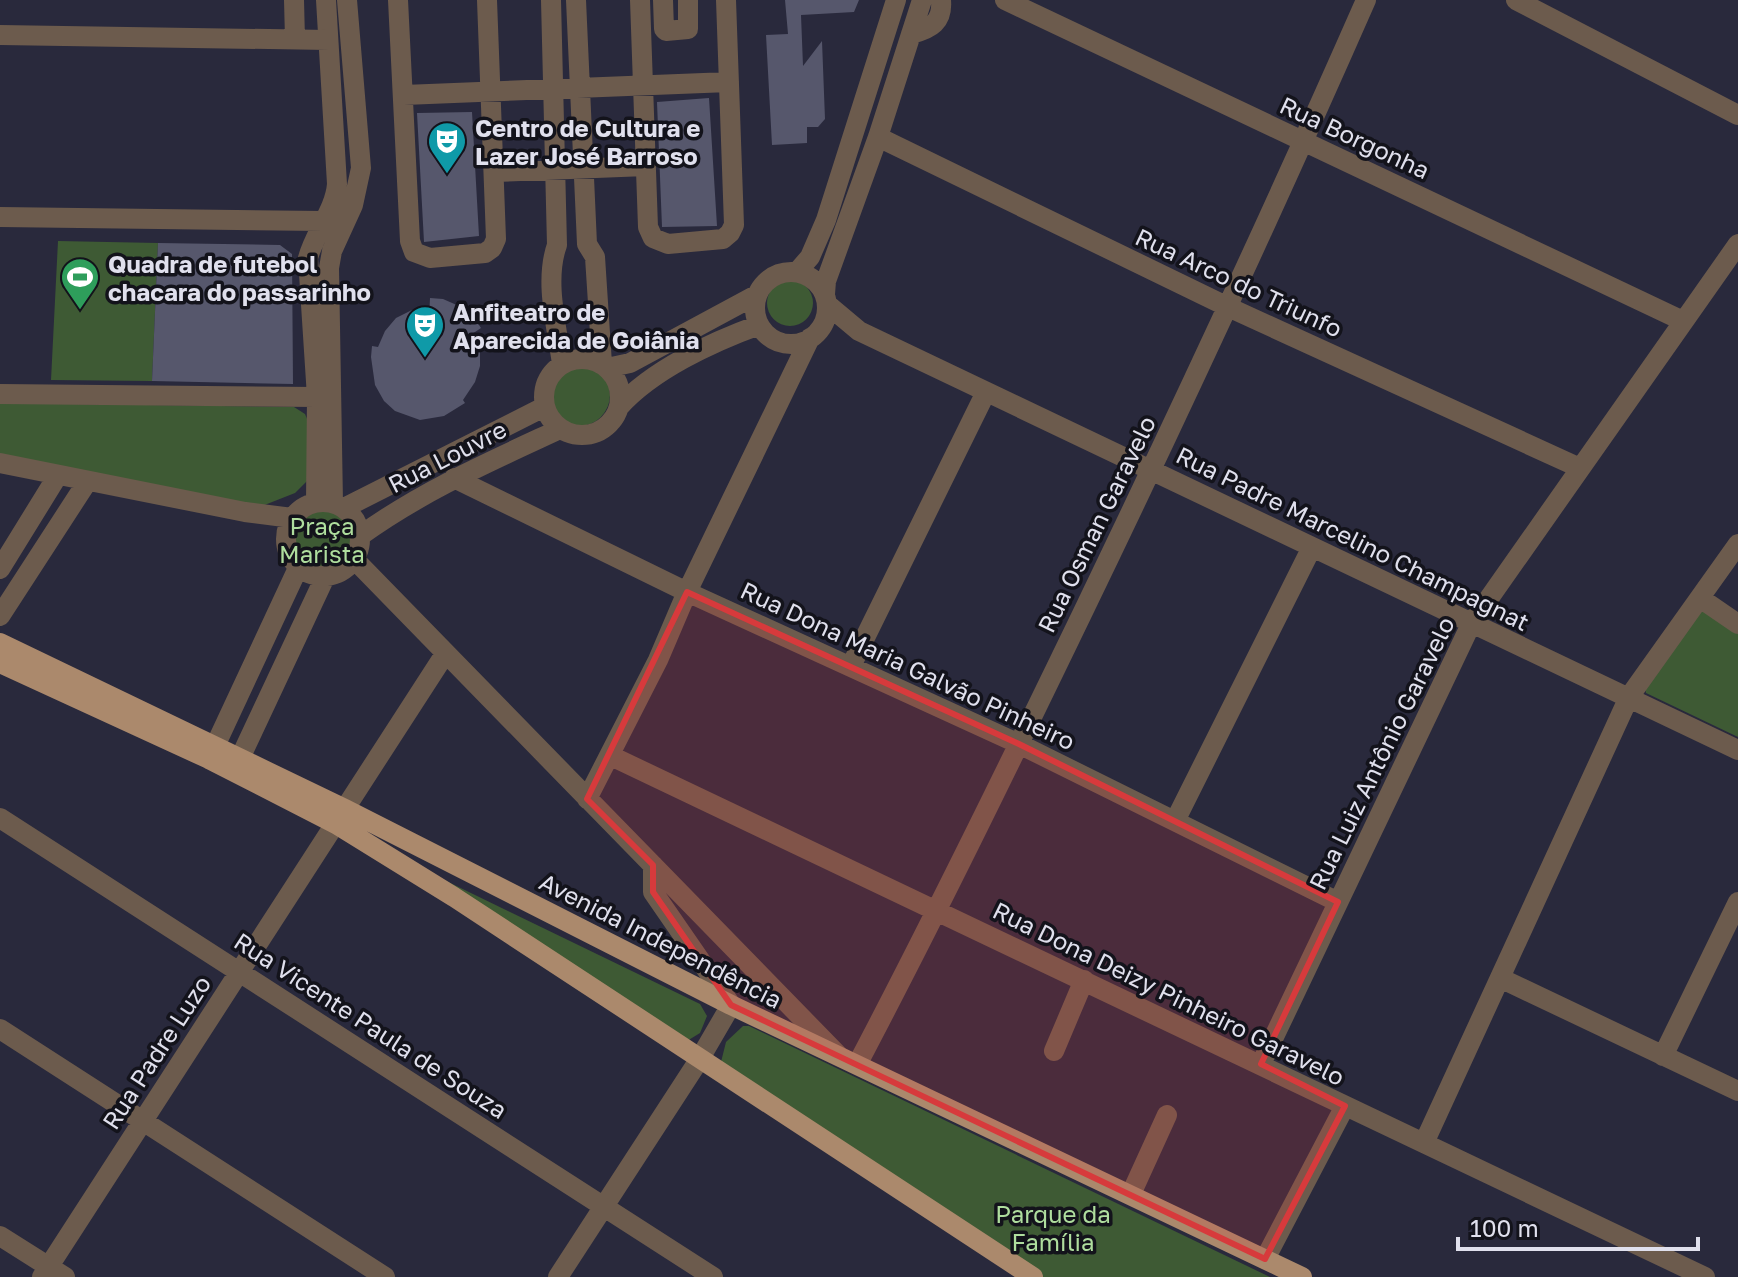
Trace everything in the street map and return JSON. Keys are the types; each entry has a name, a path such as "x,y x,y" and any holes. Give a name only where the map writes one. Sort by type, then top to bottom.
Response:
{"main road":[{"name":"Avenida Independência","path":"0,643 340,816 1302,1277"},
{"name":"Avenida Independência","path":"0,663 212,753"},
{"name":"Avenida Independência","path":"340,816 465,905 1033,1277"}],"street":[{"path":"294,0 295,39"},
{"path":"326,0 337,184 336,195 308,258 317,397 331,505"},
{"path":"331,505 329,268 332,251 353,205 361,168 347,0"},
{"path":"398,0 410,241 414,252 430,258 489,250 495,244 487,0"},
{"path":"551,0 557,245 552,259 552,286 562,364"},
{"path":"576,0 587,244 595,257 604,366 617,382 619,407"},
{"path":"688,0 689,27 685,31 665,30 663,4 640,5 648,227 653,238 668,244 723,239 730,233 735,219 726,0"},
{"path":"797,272 810,257 826,220 896,0"},
{"path":"587,799 611,756 687,592 813,335 826,318 826,281 878,137 922,0"},
{"path":"911,34 937,23 942,11 941,0"},
{"name":"Rua Borgonha","path":"1005,0 1683,321"},
{"name":"Rua Osman Garavelo","path":"858,1063 939,910 1151,470 1366,0"},
{"path":"1516,0 1738,115"},
{"path":"0,35 328,40"},
{"path":"404,95 729,82"},
{"name":"Rua Arco do Triunfo","path":"878,137 1228,307 1580,468"},
{"path":"494,172 646,166"},
{"path":"0,217 323,221"},
{"path":"557,245 587,244"},
{"name":"Rua Luiz Antônio Garavelo","path":"1261,1064 1471,624 1738,244"},
{"path":"813,335 798,343 785,343 768,336 759,325 755,304 758,294 769,278 797,272 814,280 826,300"},
{"path":"758,294 630,363 604,366 581,359 562,364 552,372 546,383 544,407 550,420 560,429 577,436 595,433 610,423 634,391 659,373 759,325"},
{"name":"Rua Padre Marcelino Champagnat","path":"826,300 859,331 1738,750"},
{"name":"Rua Padre Marcelino Champagnat","path":"813,335 859,331"},
{"path":"851,666 986,392"},
{"path":"0,394 317,397"},
{"name":"Rua Louvre","path":"331,505 544,407"},
{"name":"Rua Louvre","path":"360,536 390,514 454,478 560,429"},
{"path":"0,463 245,512 292,518"},
{"path":"0,569 58,475"},
{"name":"Rua Dona Maria Galvão Pinheiro","path":"454,478 687,592 1019,744 1338,902"},
{"path":"0,616 87,482"},
{"path":"331,505 358,525 360,549 346,569 325,577 315,576 298,568 287,549 285,538 292,518 306,506 331,505"},
{"path":"245,512 285,538"},
{"path":"1424,1143 1629,697 1738,544"},
{"path":"1175,821 1312,547"},
{"path":"355,560 838,1055"},
{"path":"212,753 298,568"},
{"path":"237,765 325,577"},
{"path":"1700,598 1738,624"},
{"name":"Rua Padre Luzo","path":"47,1274 445,654"},
{"name":"Rua Dona Deizy Pinheiro Garavelo","path":"611,756 1705,1277"},
{"name":"Rua Vicente Paula de Souza","path":"0,818 713,1277"},
{"path":"558,1277 699,1060 731,1005 653,892 653,865"},
{"path":"1663,1056 1738,902"},
{"path":"1500,978 1738,1091"},
{"path":"1054,1051 1084,980"},
{"path":"0,1029 385,1277"},
{"path":"1265,1259 1345,1106"},
{"path":"1131,1194 1167,1115"},
{"path":"0,1236 47,1274"}],"highlighted area":[{"path":"687,592 1019,744 1338,902 1261,1064 1345,1106 1265,1259 731,1005 653,892 653,865 587,799"}],"green space":[{"path":"58,241 158,243 152,381 51,380"},
{"path":"790,280 806,287 813,303 806,319 790,326 774,319 767,303 774,287"},
{"path":"573,364 585,364 601,373 608,383 608,407 601,417 585,426 573,426 553,412 548,401 548,389 562,369"},
{"path":"0,403 294,407 305,414 308,421 307,481 295,493 262,506 0,456"},
{"name":"Praça Marista","path":"322,508 344,517 353,539 344,561 322,570 300,561 291,539 300,517"},
{"path":"1700,611 1708,612 1738,634 1738,737 1646,693 1645,687"},
{"path":"438,877 700,1004 707,1016 700,1033 687,1041"},
{"name":"Parque da Família","path":"743,1026 749,1026 1270,1277 1043,1277 721,1062 726,1042"}],"building":[{"path":"785,0 859,0 854,12 801,15 803,66 822,41 825,119 818,127 807,127 807,143 772,145 766,35 788,34"},
{"path":"709,98 717,226 662,227 657,102"},
{"name":"Centro de Cultura e Lazer José Barroso","path":"472,112 479,236 424,242 417,113"},
{"path":"158,243 280,245 292,254 293,384 152,381"},
{"name":"Anfiteatro de Aparecida de Goiânia","path":"430,298 443,299 459,306 475,319 481,328 472,334 480,351 480,366 475,382 463,400 465,403 444,416 420,420 395,411 384,401 375,385 371,357 372,346 378,347 385,331 396,318 412,310 428,338"}],"place":[{"name":"Centro de Cultura e Lazer José Barroso","path":"447,175"},
{"name":"Quadra de futebol chacara do passarinho","path":"80,311"},
{"name":"Anfiteatro de Aparecida de Goiânia","path":"425,359"}]}
